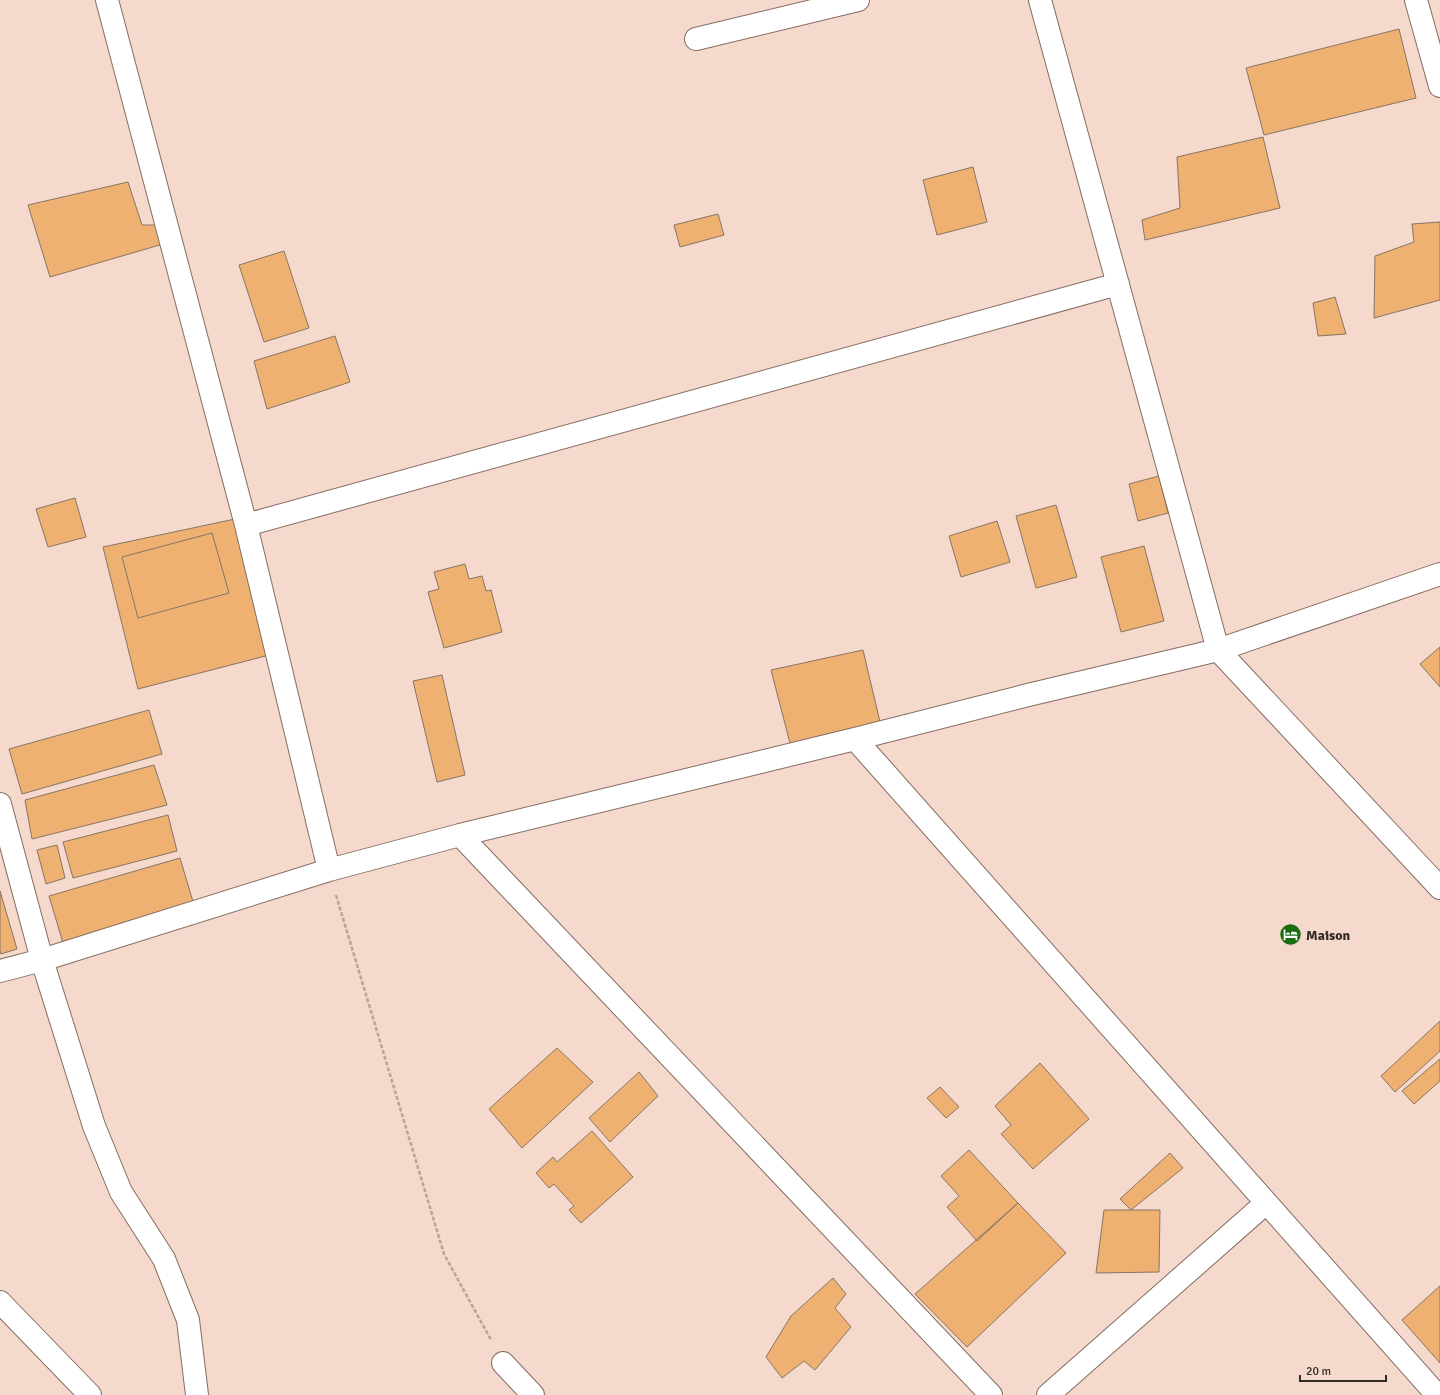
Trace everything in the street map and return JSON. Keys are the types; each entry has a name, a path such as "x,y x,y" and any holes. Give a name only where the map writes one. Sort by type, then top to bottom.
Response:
{"street":[{"path":"108,0 246,525 329,870"},
{"path":"696,39 858,0"},
{"path":"1040,0 1218,650 1440,888"},
{"path":"1416,0 1440,86"},
{"path":"246,525 1118,284"},
{"path":"0,971 42,960 329,870 460,835 855,739 1028,695 1218,650 1440,574"},
{"path":"855,739 1437,1395"},
{"path":"0,804 42,960 94,1126 121,1192 164,1259 188,1320 197,1395"},
{"path":"460,835 991,1395"},
{"path":"1048,1395 1266,1203"},
{"path":"0,1302 90,1395"},
{"path":"503,1363 533,1395"}],"path":[{"path":"329,870 444,1254 503,1363"}],"building":[{"path":"1399,29 1416,98 1264,135 1246,68"},
{"path":"1263,137 1280,208 1145,240 1142,220 1180,208 1177,157"},
{"path":"973,167 987,222 937,235 923,180"},
{"path":"128,182 142,225 163,225 170,242 50,277 28,205"},
{"path":"718,214 724,235 680,247 674,225"},
{"path":"1440,222 1440,300 1374,318 1375,256 1414,242 1412,224"},
{"path":"284,251 309,328 264,342 239,265"},
{"path":"1335,297 1346,334 1318,336 1313,303"},
{"path":"335,336 350,382 267,409 254,361"},
{"path":"1159,476 1168,513 1138,521 1129,484"},
{"path":"75,498 86,537 48,547 36,509"},
{"path":"1056,505 1077,577 1036,588 1016,516"},
{"path":"235,519 277,653 138,689 103,547"},
{"path":"997,521 1010,562 961,577 949,536"},
{"path":"212,533 229,593 138,618 122,557"},
{"path":"1144,546 1164,621 1121,632 1101,557"},
{"path":"465,564 469,579 482,576 486,591 491,590 502,632 444,648 428,592 439,589 434,572"},
{"path":"1440,647 1440,687 1420,664"},
{"path":"863,650 880,722 791,747 771,670"},
{"path":"442,675 465,775 437,782 413,681"},
{"path":"149,710 162,754 22,794 9,749"},
{"path":"154,765 167,805 32,839 25,800"},
{"path":"168,815 177,851 73,878 63,842"},
{"path":"57,845 65,878 46,884 37,850"},
{"path":"180,858 194,905 63,943 49,896"},
{"path":"0,891 17,949 1,954 0,951"},
{"path":"1440,1021 1440,1051 1395,1092 1381,1076"},
{"path":"557,1048 593,1082 522,1148 489,1109"},
{"path":"1440,1059 1440,1081 1414,1104 1402,1091"},
{"path":"1040,1063 1089,1119 1033,1169 1001,1134 1011,1125 995,1106"},
{"path":"639,1072 658,1096 610,1142 589,1118"},
{"path":"940,1087 959,1107 946,1118 927,1098"},
{"path":"592,1131 633,1177 581,1223 569,1210 574,1206 554,1184 549,1188 536,1173 553,1157 557,1162"},
{"path":"969,1150 1018,1203 977,1241 947,1207 959,1196 941,1176"},
{"path":"1170,1153 1183,1168 1131,1210 1120,1199"},
{"path":"1018,1203 1066,1253 967,1347 915,1294"},
{"path":"1104,1210 1160,1210 1159,1272 1096,1273"},
{"path":"833,1278 846,1294 835,1308 851,1327 815,1370 804,1361 782,1378 766,1357 791,1316"},
{"path":"1440,1286 1440,1363 1402,1320"}],"place":[{"name":"Maison","path":"1290,935"}]}
